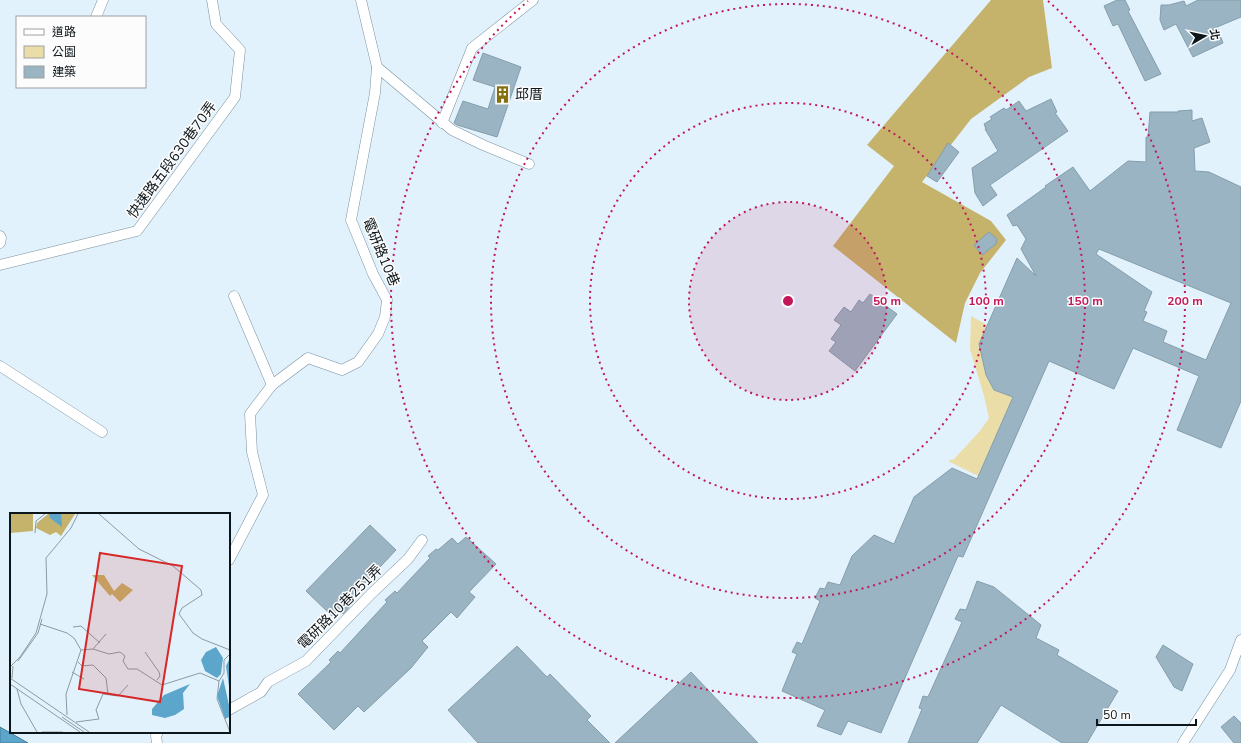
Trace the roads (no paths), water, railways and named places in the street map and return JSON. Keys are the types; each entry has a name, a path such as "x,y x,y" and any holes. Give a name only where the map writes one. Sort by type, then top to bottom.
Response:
{"street":[{"path":"96,16 103,0"},
{"name":"快速路五段630巷70弄","path":"0,265 137,231 235,96 240,50 216,24 212,0"},
{"name":"電研路10巷","path":"230,558 263,494 252,452 250,414 272,385 308,358 342,370 358,362 378,334 386,317 386,300 373,274 351,220 375,94 377,67 360,0"},
{"path":"442,123 472,48 533,0"},
{"path":"377,67 452,130 483,146 529,164"},
{"path":"0,236 0,243"},
{"path":"234,296 272,385"},
{"path":"0,366 102,432"},
{"name":"電研路10巷251弄","path":"230,709 261,692 268,682 306,661 403,563 422,540"},
{"path":"1183,743 1230,670 1241,640"},
{"path":"157,743 156,736 158,733"}],"water":[{"path":"0,727 28,743 0,743"}],"place":[{"name":"邱厝","path":"502,94"}]}
